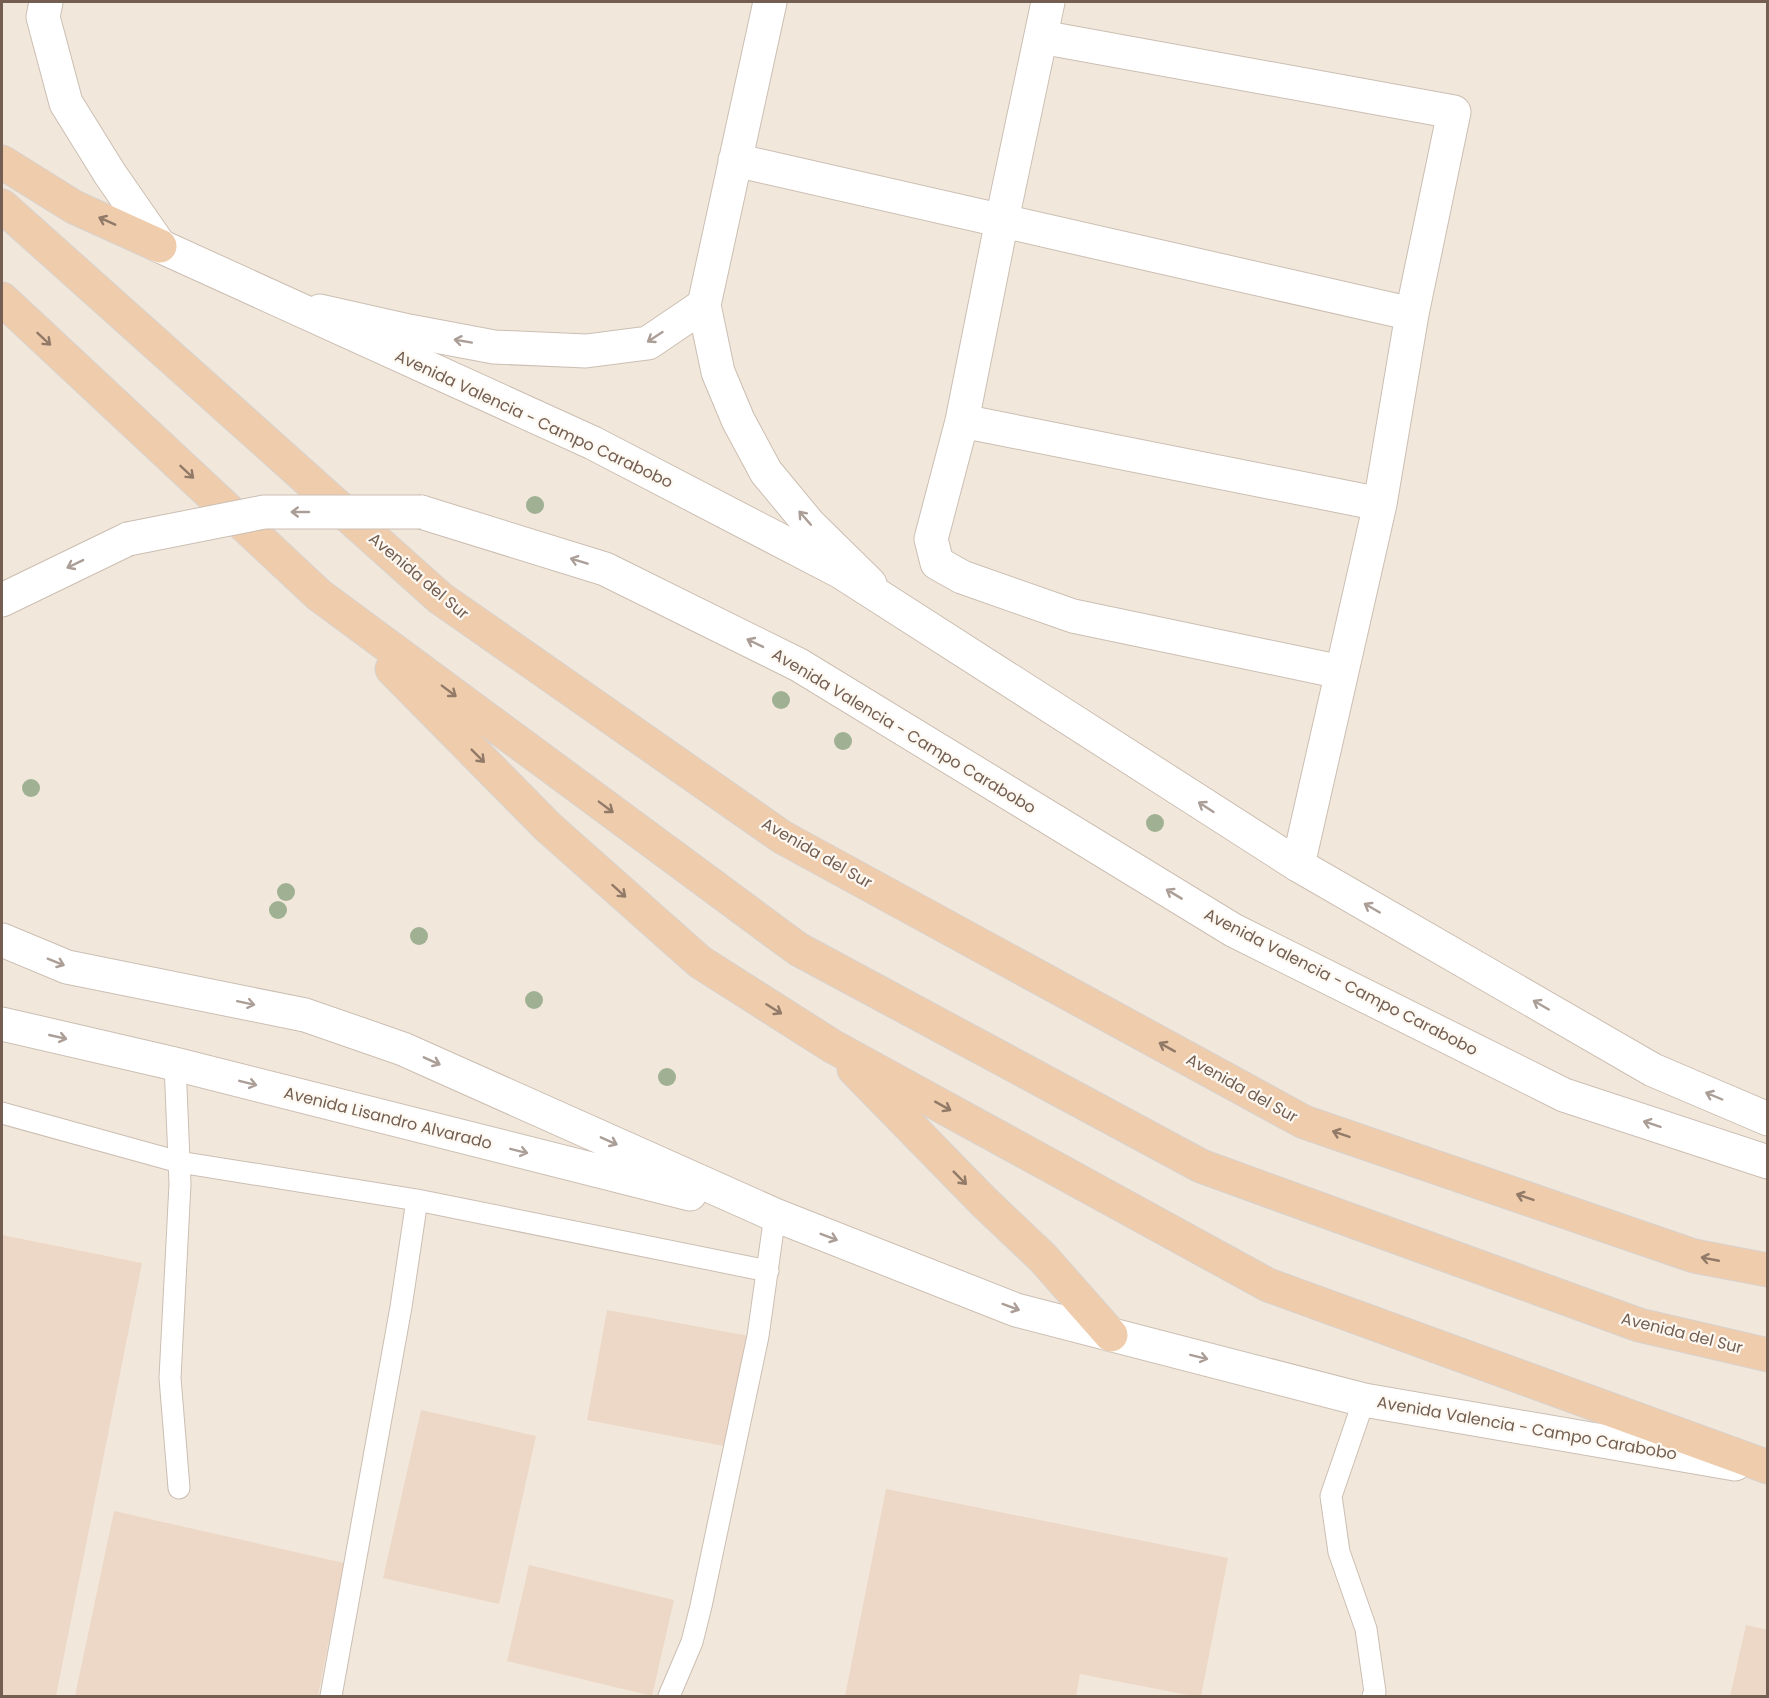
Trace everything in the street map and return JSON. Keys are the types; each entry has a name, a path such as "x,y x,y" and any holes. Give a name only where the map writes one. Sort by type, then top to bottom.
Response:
{"highway":[{"path":"2,162 74,207 160,246"},
{"name":"Avenida del Sur","path":"2,206 440,598 782,837 1304,1122 1694,1256 1767,1270"},
{"name":"Avenida del Sur","path":"2,299 319,595 798,949 1201,1166 1639,1325 1767,1355"},
{"path":"319,595 549,827 700,962 832,1046 1268,1285 1767,1468"},
{"path":"832,1046 976,1194 1043,1258 1111,1335"}],"street":[{"path":"46,2 43,17 66,103 110,174 160,246"},
{"path":"770,2 704,304 718,372 738,420 766,472 809,524 891,604"},
{"path":"1048,2 962,421 931,539 937,562 962,577 1073,616 1341,672"},
{"path":"1041,37 1454,112 1412,314 1380,504 1298,866"},
{"path":"735,160 1412,314"},
{"name":"Avenida Valencia - Campo Carabobo","path":"160,246 593,443 841,572 1298,866 1653,1070 1767,1119"},
{"path":"286,303 409,331 494,347 586,351 648,342 704,304"},
{"path":"962,421 1380,504"},
{"name":"Avenida Valencia - Campo Carabobo","path":"2,600 128,539 264,512 421,512 605,569 799,665 1233,930 1564,1095 1767,1162"},
{"path":"2,940 68,967 305,1015 403,1048 775,1215"},
{"name":"Avenida Lisandro Alvarado","path":"2,1024 175,1064 775,1215"},
{"name":"Avenida Valencia - Campo Carabobo","path":"775,1215 1016,1310 1364,1400 1767,1468"}],"lane":[{"path":"175,1064 180,1184 170,1378 179,1488"},
{"path":"2,1113 179,1162 417,1200 768,1271"},
{"path":"331,1696 401,1306 417,1200"},
{"path":"669,1696 692,1642 701,1606 754,1353 775,1215"},
{"path":"1364,1400 1331,1496 1338,1552 1366,1629 1375,1692 1373,1696"}],"shaded area":[{"path":"2,2 1767,2 1767,1696 2,1696"}],"building":[{"path":"2,1235 142,1263 56,1696 2,1696"},
{"path":"607,1310 749,1336 729,1447 587,1420"},
{"path":"421,1410 536,1436 499,1604 383,1578"},
{"path":"886,1489 1228,1558 1201,1696 1080,1674 1076,1696 845,1696"},
{"path":"114,1511 344,1563 318,1696 75,1696"},
{"path":"529,1565 674,1600 652,1696 507,1661"},
{"path":"1746,1625 1768,1630 1768,1696 1730,1696"}]}
